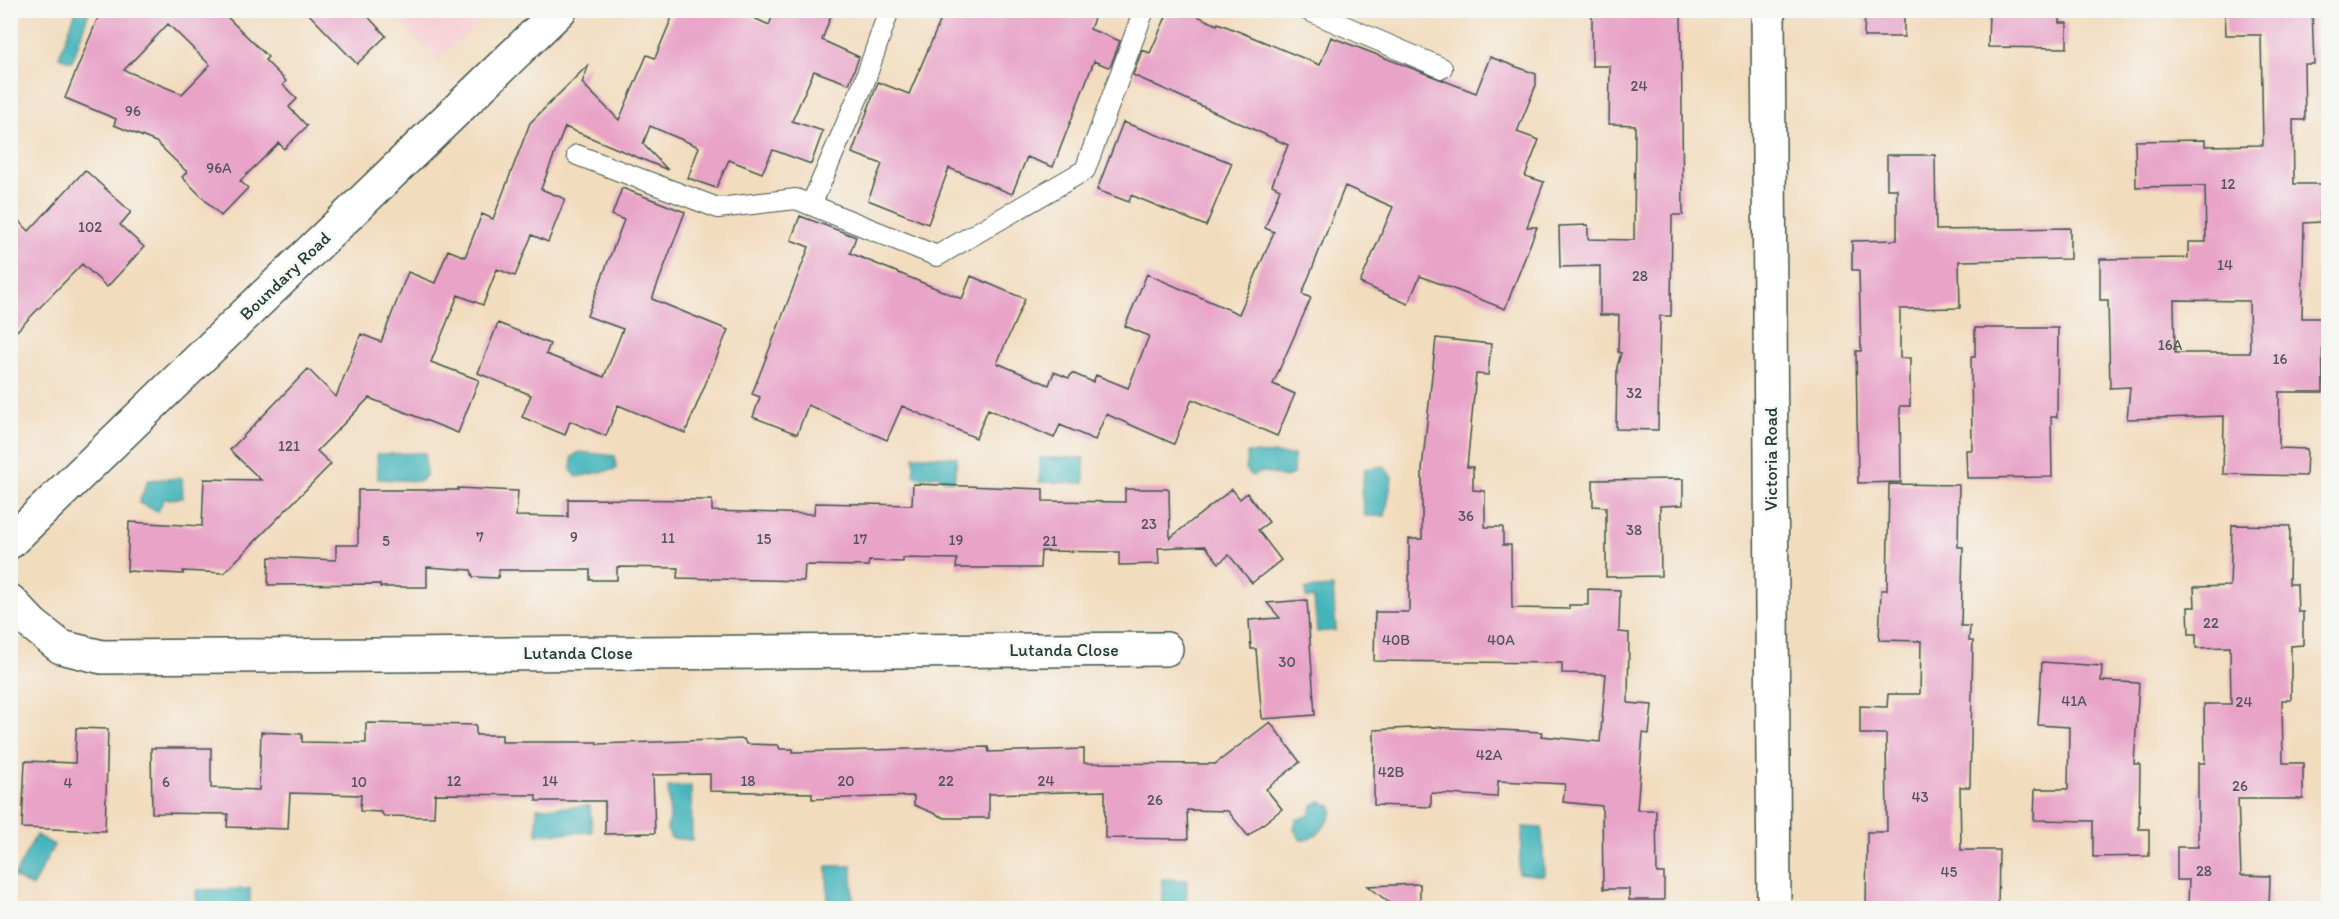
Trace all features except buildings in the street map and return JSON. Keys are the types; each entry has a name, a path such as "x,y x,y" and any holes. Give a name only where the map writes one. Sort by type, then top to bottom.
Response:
{"street":[{"name":"Boundary Road","path":"10,542 560,10"},
{"name":"Victoria Road","path":"1768,10 1773,909"},
{"name":"Lutanda Close","path":"10,601 32,624 61,647 102,657 1166,649"}],"lane":[{"path":"812,205 864,83 890,10"},
{"path":"577,155 718,208 796,199 937,256 1085,170 1144,10"},
{"path":"1307,10 1442,68"}],"shaded area":[{"path":"391,11 491,11 438,60"}],"water":[{"path":"76,11 89,11 72,62 59,57"},
{"path":"579,452 615,456 616,469 577,477 571,470 572,457"},
{"path":"425,453 426,476 420,481 378,479 377,454"},
{"path":"1247,453 1294,455 1293,474 1284,478 1264,472 1251,476 1246,468"},
{"path":"914,456 957,457 954,481 944,480 937,475 919,478 914,475"},
{"path":"1040,458 1084,458 1084,483 1040,482"},
{"path":"1384,466 1392,478 1385,516 1365,516 1361,492 1365,469"},
{"path":"182,478 183,498 164,499 158,511 139,503 148,480"},
{"path":"1333,587 1336,630 1317,632 1314,598 1306,598 1305,589"},
{"path":"691,786 692,840 671,838 667,829 670,818 668,787"},
{"path":"1320,801 1331,806 1333,811 1317,835 1301,840 1294,829 1296,820 1310,815 1312,806"},
{"path":"590,806 592,832 537,834 537,808"},
{"path":"1523,827 1542,828 1544,876 1518,873"},
{"path":"36,835 54,845 32,887 14,877"},
{"path":"827,866 852,866 853,908 828,908"},
{"path":"1162,879 1187,880 1186,908 1162,908"},
{"path":"250,889 250,908 196,908 196,890"}]}
